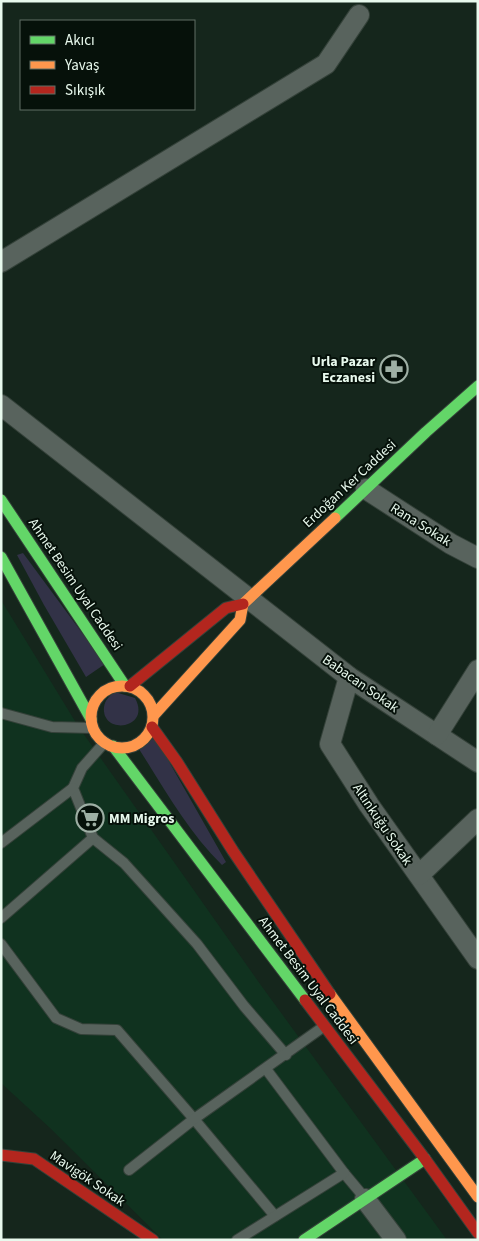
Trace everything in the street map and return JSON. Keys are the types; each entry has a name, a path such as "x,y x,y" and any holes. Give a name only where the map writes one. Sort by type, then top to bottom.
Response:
{"main road":[{"name":"Erdoğan Ker Caddesi","path":"127,686 226,608 246,602 426,432 478,386"},
{"name":"Ahmet Besim Uyal Caddesi","path":"1,500 127,686"},
{"path":"1,557 98,736 109,744 123,748 141,742 148,735 153,721 152,705 139,690 127,686 116,686 100,694 92,710 92,723"},
{"name":"Erdoğan Ker Caddesi","path":"153,721 240,620 246,602"},
{"name":"Ahmet Besim Uyal Caddesi","path":"153,721 233,852 347,1018 478,1197"},
{"name":"Ahmet Besim Uyal Caddesi","path":"109,744 325,1026 478,1233"},
{"name":"Mavigök Sokak","path":"1,1155 34,1159 153,1240"},
{"path":"304,1240 425,1159"}],"street":[{"path":"1,262 326,64 359,15"},
{"name":"Babacan Sokak","path":"1,405 246,602 349,678 478,762"},
{"name":"Rana Sokak","path":"366,489 451,544 478,558"},
{"path":"438,735 478,670"},
{"name":"Altınkuğu Sokak","path":"349,678 330,744 369,805 478,959"},
{"path":"419,876 478,819"},
{"path":"365,1199 396,1240"}],"lane":[{"path":"1,713 52,727 92,723"},
{"path":"1,843 73,788 82,768 109,744"},
{"path":"73,788 93,838 124,863 197,944 244,1006 286,1054"},
{"path":"1,918 93,838"},
{"path":"1,944 56,1018 81,1029 117,1030 274,1216"},
{"path":"129,1170 194,1119 325,1026"},
{"path":"266,1069 344,1174 365,1199"},
{"path":"237,1240 344,1174"}],"shaded area":[{"path":"23,553 105,664 86,677 17,555"},
{"path":"1,600 78,726 260,984 447,1240 163,1240 50,1128 1,1083"},
{"path":"115,692 135,698 138,708 137,717 125,725 117,725 110,722 105,716 105,702"},
{"path":"155,737 226,862 222,865 187,824 139,749"}],"traffic: fast":[{"path":"335,518 478,386"},
{"path":"1,500 125,686"},
{"path":"1,557 91,719"},
{"path":"113,746 305,1000"},
{"path":"304,1240 425,1159"}],"traffic: slow":[{"path":"154,715 240,620 243,604 335,518"},
{"path":"122,686 134,688 144,695 151,705 153,717 151,729 144,739 134,746 122,748 110,746 100,739 93,729 91,717 93,705 100,695 110,688 122,686"},
{"path":"330,994 478,1197"}],"traffic: jam":[{"path":"130,686 226,608 243,604"},
{"path":"152,727 330,994"},
{"path":"305,1000 425,1159 478,1233"},
{"path":"1,1155 34,1159 153,1240"}],"place":[{"name":"Urla Pazar Eczanesi","path":"394,369"},
{"name":"MM Migros","path":"90,818"}]}
